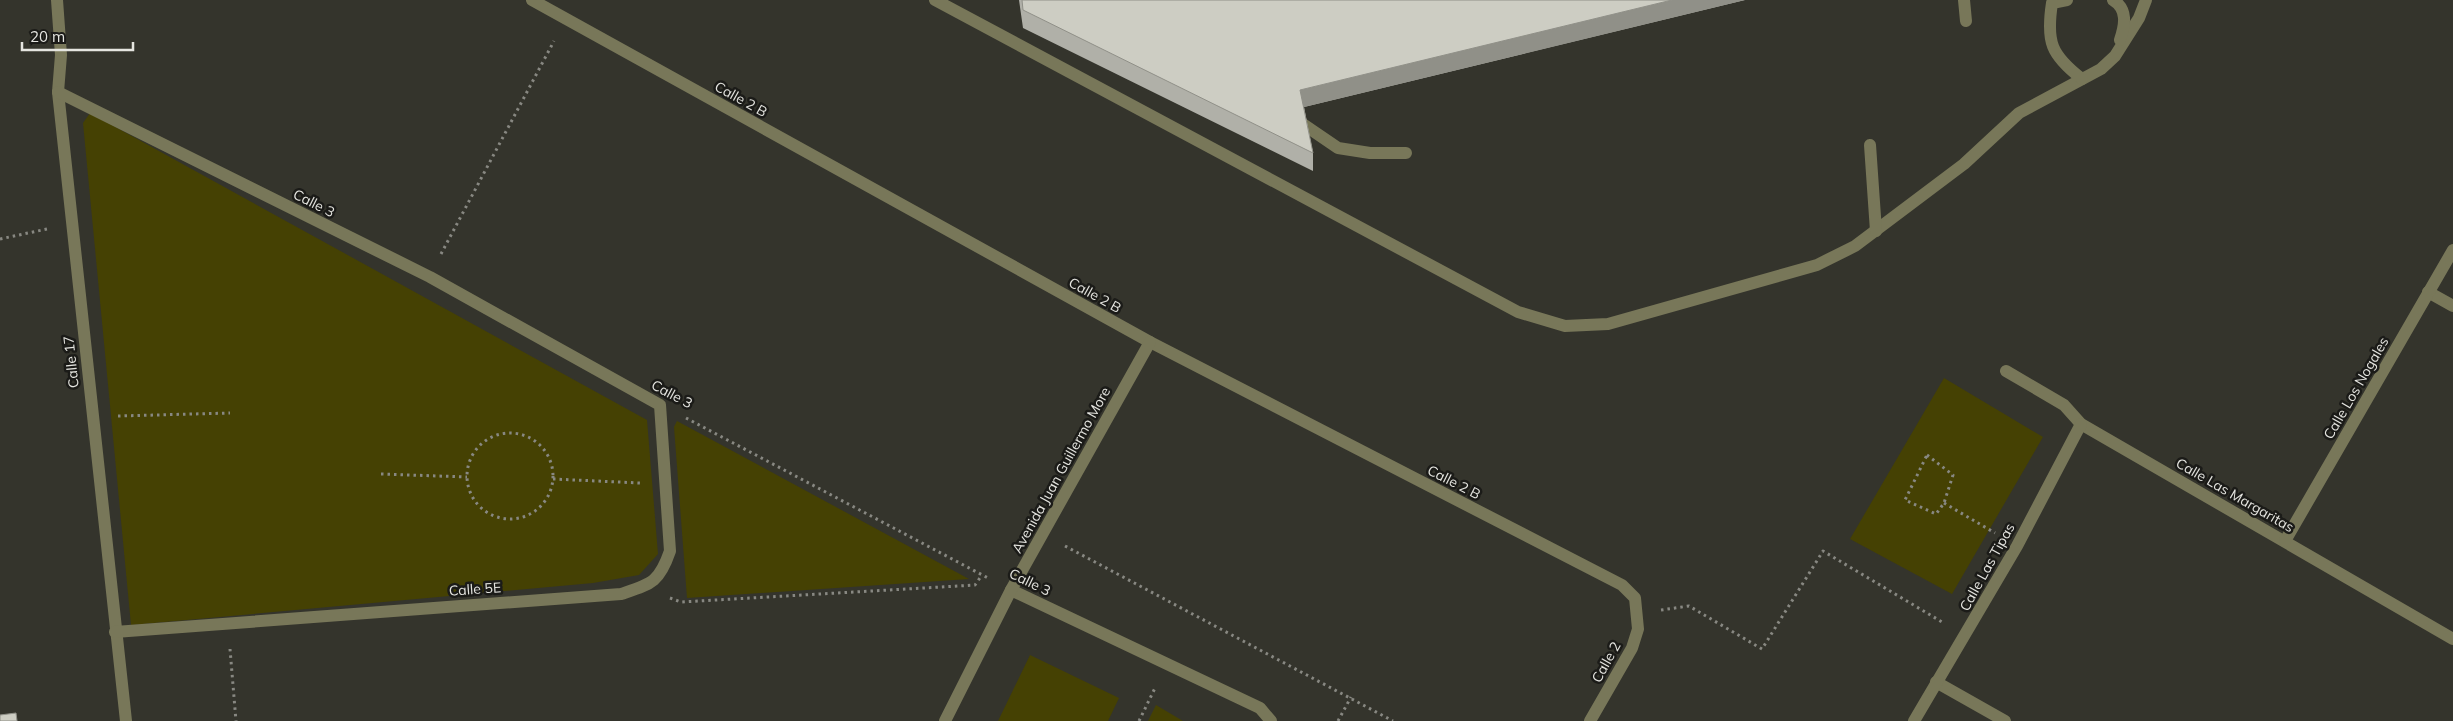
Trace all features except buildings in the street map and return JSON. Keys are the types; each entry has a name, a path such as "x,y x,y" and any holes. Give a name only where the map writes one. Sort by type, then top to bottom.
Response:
{"street":[{"name":"Calle 17","path":"57,0 61,55 58,92 126,721"},
{"name":"Calle 2 B","path":"532,0 1150,342 1622,585 1635,598 1638,614"},
{"path":"935,0 1518,312 1565,326 1608,324 1817,265 1855,246 1964,164 2019,113 2101,69 2115,56 2139,18 2146,0"},
{"path":"1964,0 1966,21"},
{"path":"2067,0 2052,3 2048,28 2056,55 2063,64 2082,79"},
{"path":"2113,0 2124,14 2124,26 2115,56"},
{"name":"Calle 3","path":"58,92 430,277 660,405"},
{"path":"1282,110 1338,148 1370,153 1406,152"},
{"path":"1870,145 1876,231"},
{"name":"Calle Los Nogales","path":"2285,541 2453,250"},
{"path":"2428,292 2453,306"},
{"name":"Avenida Juan Guillermo More","path":"945,721 1011,590 1150,342"},
{"name":"Calle Las Margaritas","path":"2006,371 2064,405 2081,424 2453,638"},
{"name":"Calle 5E","path":"115,632 621,594 645,586 662,572 670,551 660,405"},
{"name":"Calle Las Tipas","path":"1914,721 1936,682 1966,636 2017,546 2081,424"},
{"name":"Calle 3","path":"1011,590 1260,708 1271,721"},
{"name":"Calle 2","path":"1590,721 1632,648 1638,629 1638,614"},
{"path":"1936,682 2005,721"}],"path":[{"path":"430,277 565,19"},
{"path":"0,239 72,224"},
{"name":"Calle 3","path":"660,405 1011,590"},
{"path":"116,425 115,416 230,413"},
{"path":"511,432 525,435 537,442 547,452 552,465 553,479 550,493 542,505 530,514 517,519 502,518 488,513 477,504 470,492 466,477 468,463 479,446 497,434 511,432"},
{"path":"1927,455 1953,475 1944,503 1936,514 1905,500 1927,455"},
{"path":"381,474 466,477"},
{"path":"553,479 666,484"},
{"path":"1944,503 2017,546"},
{"path":"1042,534 1393,721"},
{"path":"1638,614 1690,606 1762,649 1823,551 1966,636"},
{"path":"645,586 681,602 976,585 982,575"},
{"path":"228,623 236,721"},
{"path":"1139,721 1167,664"},
{"path":"1338,721 1351,697"}],"shaded area":[{"path":"90,113 647,420 658,554 639,575 593,583 131,625 83,123"},
{"path":"1944,378 2043,437 1952,594 1850,539"},
{"path":"677,421 969,579 687,598 674,427"},
{"path":"1030,655 1119,698 1108,721 998,721"},
{"path":"1156,705 1183,721 1148,721"}]}
